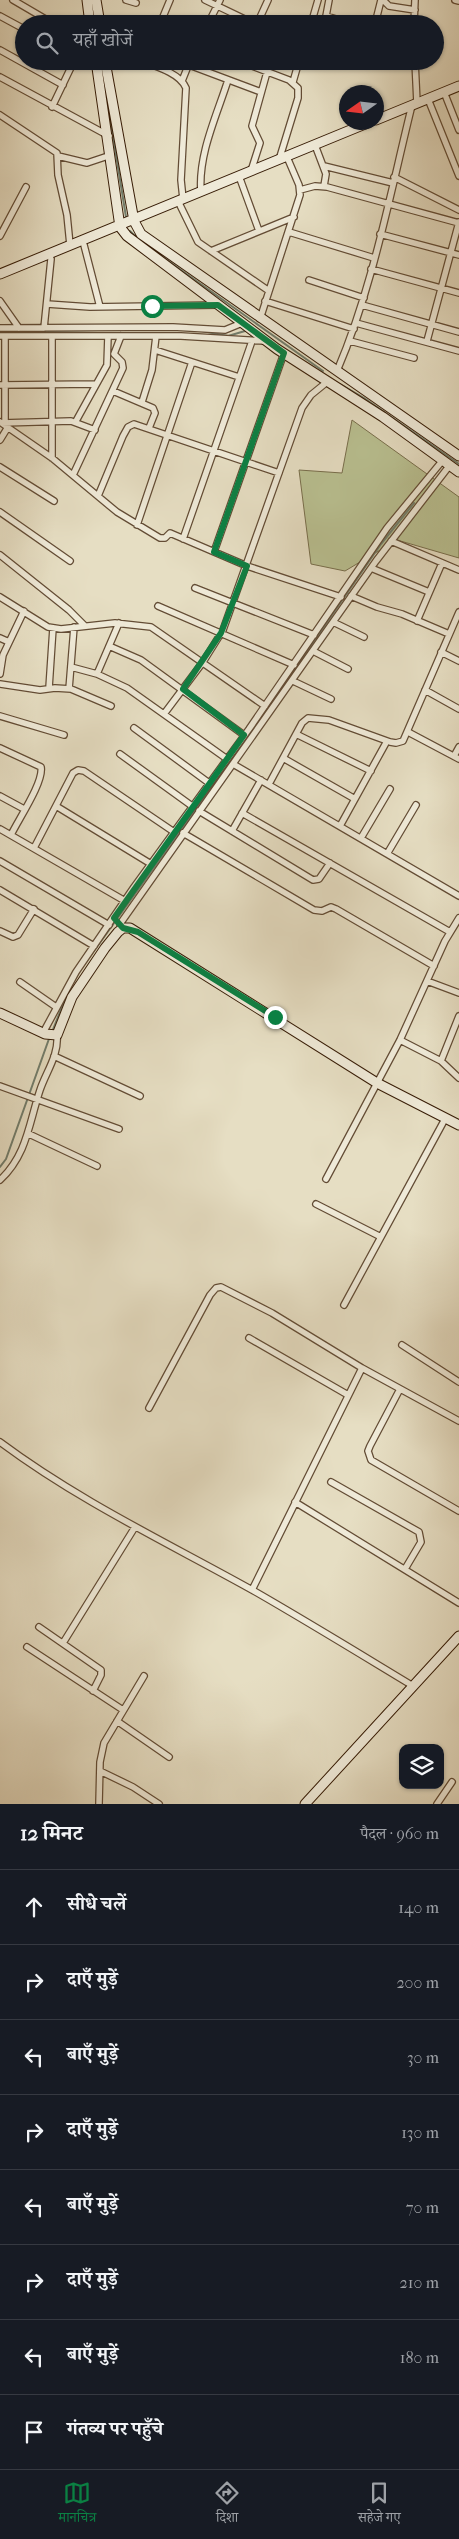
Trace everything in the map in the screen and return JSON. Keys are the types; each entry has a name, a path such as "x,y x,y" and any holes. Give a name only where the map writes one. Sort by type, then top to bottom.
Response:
{"street":[{"path":"13,0 39,15"},
{"path":"87,0 89,15"},
{"path":"96,0 98,15"},
{"path":"126,0 136,3"},
{"path":"164,15 170,0"},
{"path":"205,0 218,3 240,15"},
{"path":"260,0 268,2 261,15"},
{"path":"313,15 318,0"},
{"path":"326,15 329,0"},
{"path":"378,15 382,0 389,6 415,10"},
{"path":"415,0 415,15"},
{"path":"455,0 459,1"},
{"path":"212,15 218,3"},
{"path":"0,16 15,25"},
{"path":"0,50 15,58"},
{"path":"36,70 63,85"},
{"path":"52,107 70,70"},
{"path":"97,70 111,155 116,228 266,341 383,417 459,472"},
{"path":"108,70 134,221 142,234 152,244 374,395 459,456"},
{"path":"159,70 182,81"},
{"path":"186,70 182,81 187,94 180,200 194,239 210,252 269,291"},
{"path":"205,70 261,92"},
{"path":"260,319 294,217 300,190 283,158 299,92 293,82 262,70"},
{"path":"293,82 296,70"},
{"path":"337,371 350,341 362,305 415,104 415,70"},
{"path":"251,171 260,143 252,126 267,72"},
{"path":"0,77 108,136"},
{"path":"201,192 201,171 208,139 228,80"},
{"path":"384,117 459,86"},
{"path":"444,92 459,130"},
{"path":"428,99 459,176"},
{"path":"0,114 48,146 58,156 87,163 111,155"},
{"path":"0,274 134,221 180,200 351,130"},
{"path":"315,145 324,166 326,180 324,186"},
{"path":"58,156 58,175 67,215 70,245"},
{"path":"324,166 394,180 459,210"},
{"path":"239,176 260,231"},
{"path":"0,236 26,186"},
{"path":"300,190 324,186 459,223 427,341"},
{"path":"210,252 294,217"},
{"path":"0,280 105,236 116,228"},
{"path":"289,232 374,258"},
{"path":"380,234 459,255"},
{"path":"84,245 100,307"},
{"path":"44,328 52,259"},
{"path":"371,269 459,293"},
{"path":"308,280 364,298"},
{"path":"0,301 19,328"},
{"path":"266,301 355,326 427,341 459,351"},
{"path":"47,304 100,307 218,305"},
{"path":"362,305 459,332"},
{"path":"0,328 173,327 225,330 242,323"},
{"path":"0,440 4,424 2,385 3,336 156,336 266,341"},
{"path":"52,336 52,458"},
{"path":"76,421 108,361 108,336"},
{"path":"73,475 113,391 123,365 114,354 121,336"},
{"path":"142,402 150,378 156,336"},
{"path":"183,539 252,341"},
{"path":"350,341 414,358"},
{"path":"155,350 239,377"},
{"path":"214,552 284,353"},
{"path":"137,525 192,362"},
{"path":"164,714 203,662 221,633 247,566 302,408 310,395 327,382"},
{"path":"2,385 96,384"},
{"path":"113,391 142,402 155,410 149,428"},
{"path":"4,424 76,421 95,430"},
{"path":"4,424 52,458 137,525 163,539 170,534 247,566 340,597"},
{"path":"98,496 128,428 134,424 279,473"},
{"path":"50,1035 72,997 105,948 118,923 447,463"},
{"path":"118,923 125,902 294,665 387,528 447,463"},
{"path":"0,467 54,501"},
{"path":"0,512 70,561"},
{"path":"391,541 459,570"},
{"path":"0,555 69,610 85,626"},
{"path":"417,620 442,562"},
{"path":"371,568 429,592"},
{"path":"196,588 234,601 314,635"},
{"path":"351,596 449,634"},
{"path":"0,597 24,611 44,626 53,628 118,623 144,625 158,630 265,706"},
{"path":"158,606 294,665"},
{"path":"0,674 0,662 24,611"},
{"path":"269,784 304,719 329,720 387,741 400,743 408,732 459,614"},
{"path":"333,622 364,637"},
{"path":"97,674 118,623"},
{"path":"69,689 74,627"},
{"path":"49,688 53,628"},
{"path":"0,638 9,642"},
{"path":"109,646 141,660 244,735"},
{"path":"313,651 348,669"},
{"path":"441,652 459,662"},
{"path":"70,667 97,674 127,688 227,759"},
{"path":"292,681 330,699"},
{"path":"0,684 40,690 49,688 69,689 111,706"},
{"path":"425,690 459,709"},
{"path":"0,716 64,734"},
{"path":"134,728 209,783"},
{"path":"408,732 457,757 459,747"},
{"path":"296,734 371,771"},
{"path":"340,826 387,741"},
{"path":"0,748 41,766 38,783 11,835"},
{"path":"120,754 192,806"},
{"path":"283,758 355,799"},
{"path":"233,764 459,896"},
{"path":"34,848 73,773 80,770 174,832"},
{"path":"232,831 261,780"},
{"path":"361,838 390,789"},
{"path":"0,796 24,809"},
{"path":"388,854 416,805"},
{"path":"56,806 151,864"},
{"path":"199,811 313,880 319,879 330,863"},
{"path":"242,813 450,932"},
{"path":"0,829 125,902"},
{"path":"183,833 314,910 322,911 331,907 336,909 434,966"},
{"path":"0,861 108,925 118,923 138,932 377,1083 459,1125"},
{"path":"0,890 94,946"},
{"path":"0,931 13,937 18,936 34,909"},
{"path":"326,1179 400,1040 450,932 459,918"},
{"path":"0,1180 15,1162 29,1134 36,1097 54,1056 50,1035 56,1007 108,925"},
{"path":"20,982 56,1007"},
{"path":"427,982 459,993"},
{"path":"0,1012 50,1035"},
{"path":"441,1062 459,1016"},
{"path":"400,1040 441,1062 459,1078"},
{"path":"54,1056 140,1096"},
{"path":"0,1086 36,1097 120,1129"},
{"path":"344,1305 445,1119"},
{"path":"29,1134 97,1166"},
{"path":"316,1204 381,1237"},
{"path":"149,1408 210,1295 218,1287 232,1291 272,1313 362,1368 459,1422"},
{"path":"249,1338 348,1395"},
{"path":"402,1345 459,1382"},
{"path":"252,1590 362,1368"},
{"path":"400,1389 370,1446 368,1451 371,1460 459,1511"},
{"path":"0,1442 47,1475 136,1527 252,1590 413,1686"},
{"path":"331,1482 419,1532 421,1536 420,1542 405,1569"},
{"path":"295,1502 459,1603"},
{"path":"63,1643 136,1527"},
{"path":"38,1626 100,1670 101,1675 93,1691"},
{"path":"305,1804 459,1636"},
{"path":"26,1647 123,1710"},
{"path":"99,1804 100,1771 104,1743 144,1676"},
{"path":"116,1721 169,1757"},
{"path":"100,1771 133,1787 151,1802 159,1804"},
{"path":"437,1804 452,1782"}],"green space":[{"path":"352,420 459,497 459,558 397,540 345,571 311,564 299,470 342,473"}],"waterway":[{"path":"105,86 126,217"},
{"path":"130,231 139,240"},
{"path":"157,253 323,371"},
{"path":"0,332 98,330"},
{"path":"202,331 228,336 245,331"},
{"path":"340,384 364,398 459,464"},
{"path":"81,969 245,741 381,544 414,503"},
{"path":"52,1032 66,997"},
{"path":"0,1167 6,1159 50,1036"}],"route":[{"path":"152,306 218,305 284,353 214,552 247,566 221,633 183,689 244,735 134,887 114,918 123,928 130,928 138,932 275,1017"}]}
